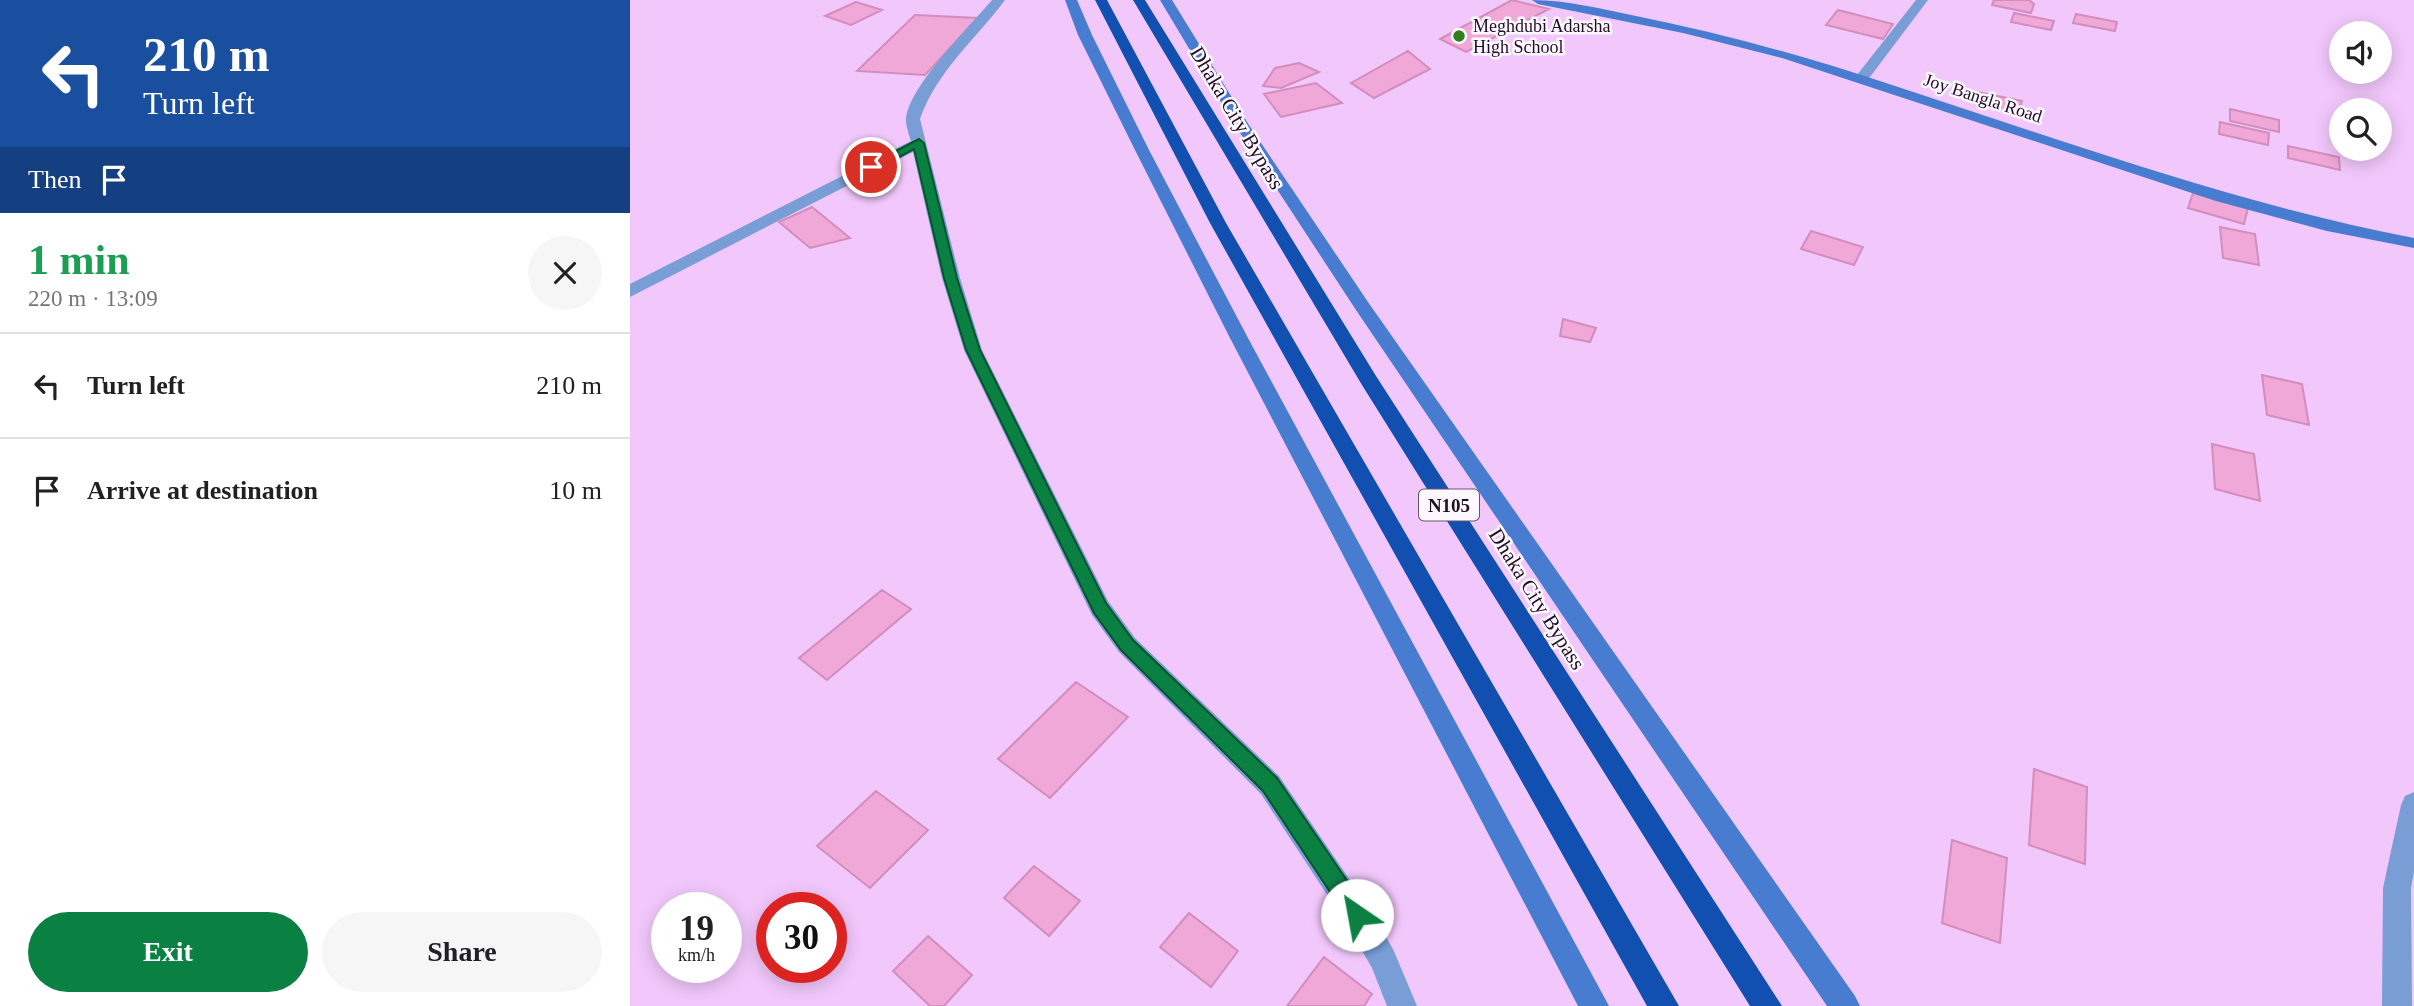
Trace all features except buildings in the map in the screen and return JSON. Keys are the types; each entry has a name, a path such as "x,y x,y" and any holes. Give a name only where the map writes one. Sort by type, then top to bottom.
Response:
{"highway":[{"name":"N105","path":"1101,0 1172,137 1280,332 1581,866 1664,1006"},
{"name":"Dhaka City Bypass","path":"1139,0 1216,132 1333,320 1767,1006"}],"main road":[{"path":"1071,0 1085,35 1142,150 1239,338 1594,1006"},
{"path":"1166,0 1240,122 1362,306 1845,1006"},
{"name":"Joy Bangla Road","path":"1538,0 1724,38 1862,78 2263,210 2414,243"}],"street":[{"path":"999,0 922,94 913,119 951,278 973,350 1100,608 1127,645 1270,785 1377,948 1402,1006"},
{"path":"1862,78 1922,0"},
{"path":"630,291 919,143"},
{"path":"2397,1006 2397,888 2414,806"}],"place":[{"name":"Meghdubi Adarsha High School","path":"1459,36"}],"route":[{"path":"871,167 919,143 951,278 973,350 1100,608 1127,645 1270,785 1357,915"}]}
